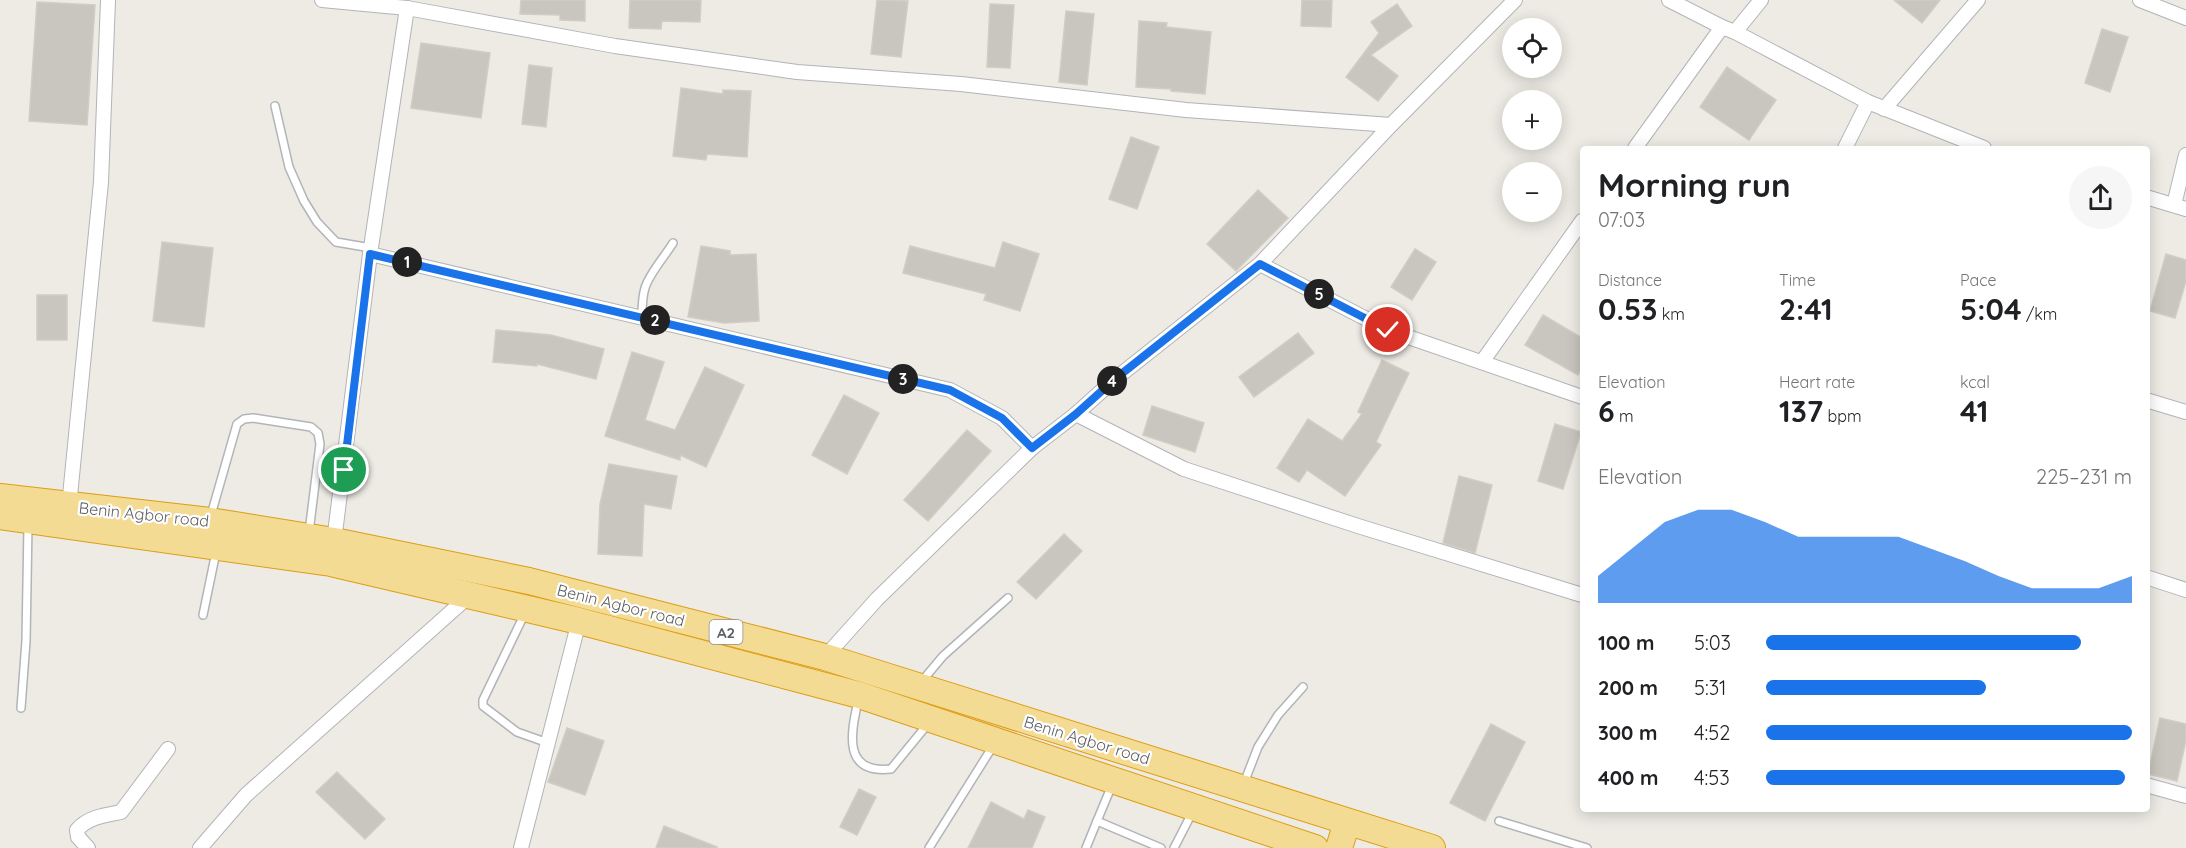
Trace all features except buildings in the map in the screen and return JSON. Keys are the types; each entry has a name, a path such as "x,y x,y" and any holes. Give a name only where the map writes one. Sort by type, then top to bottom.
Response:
{"highway":[{"name":"Benin Agbor road","path":"0,497 210,521 308,537 529,581 825,657 1432,848"},
{"name":"Benin Agbor road","path":"0,516 331,563 579,621 859,695 1315,848"},
{"path":"1339,848 1347,822"}],"street":[{"path":"69,506 101,182 108,0"},
{"path":"322,0 407,8 615,46 797,72 961,84 1186,110 1392,124"},
{"path":"825,657 877,599 1032,448 1260,264 1392,124 1515,0"},
{"path":"1669,0 1868,102 1979,146"},
{"path":"1637,146 1729,29 1761,0"},
{"path":"1884,109 1978,0"},
{"path":"2140,0 2186,18"},
{"path":"334,542 371,251 407,8"},
{"path":"1846,146 1868,102"},
{"path":"2150,198 2180,207 2186,155"},
{"path":"1482,362 1580,224"},
{"path":"371,251 950,390 1002,418 1032,448"},
{"path":"1260,264 1388,330 1580,397"},
{"path":"2150,401 2186,412"},
{"path":"1076,414 1185,469 1358,526 1580,594"},
{"path":"2150,578 2186,590"},
{"path":"200,848 246,795 470,595"},
{"path":"521,848 579,621"},
{"path":"88,848 78,837 77,830 93,818 121,812 168,750"},
{"path":"2150,786 2186,796"}],"lane":[{"path":"275,106 289,167 304,201 317,222 336,242 371,251"},
{"path":"642,316 643,297 650,276 673,243"},
{"path":"210,521 237,424 244,419 253,418 311,427 318,433 320,444 308,537"},
{"path":"21,708 27,631 28,520"},
{"path":"202,615 217,547"},
{"path":"918,685 943,656 1008,598"},
{"path":"527,609 483,700 483,706 517,732 548,743"},
{"path":"1242,789 1258,747 1278,715 1304,687"},
{"path":"859,695 852,729 852,748 862,764 878,770 891,769 932,719"},
{"path":"930,848 996,741"},
{"path":"1086,848 1114,780"},
{"path":"1174,848 1194,807"},
{"path":"1499,820 1572,846 1587,848"},
{"path":"1097,821 1161,848"}],"route":[{"path":"344,470 370,254 950,390 1002,418 1032,448 1260,264 1388,330"}]}
